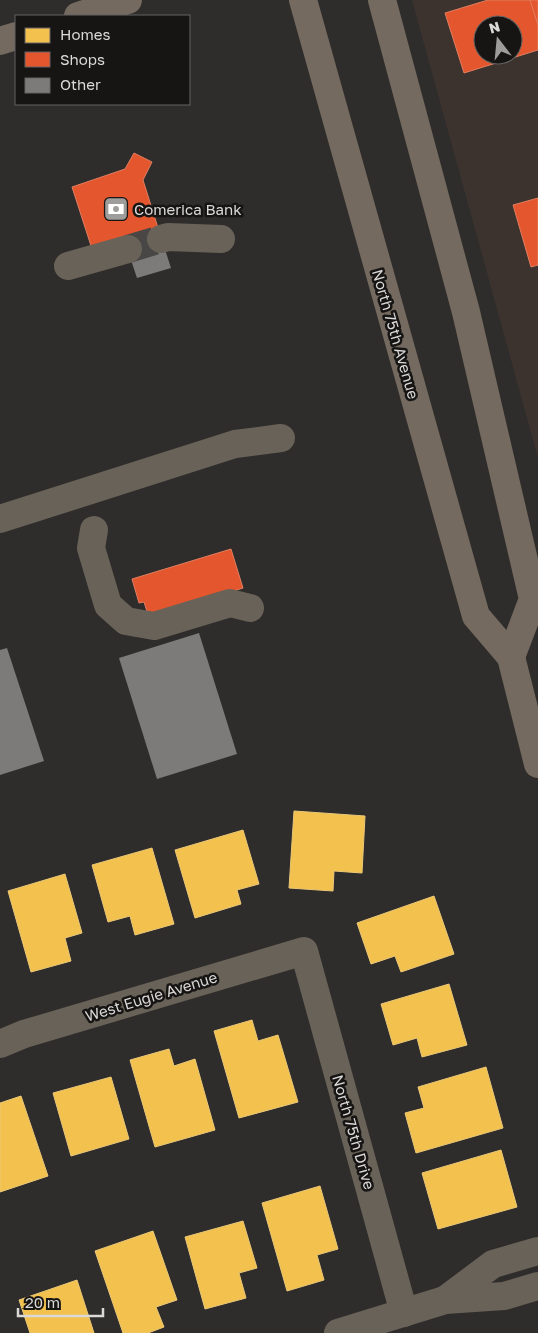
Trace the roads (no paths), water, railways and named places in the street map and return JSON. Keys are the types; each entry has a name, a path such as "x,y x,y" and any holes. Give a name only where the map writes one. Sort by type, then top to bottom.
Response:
{"main road":[{"path":"81,15 128,0"},
{"name":"North 75th Avenue","path":"303,0 476,616 511,657 538,764"},
{"path":"382,0 466,312 533,599 511,657"},
{"path":"0,41 15,36"}],"street":[{"path":"163,247 221,239"},
{"path":"71,274 131,257"},
{"path":"0,519 235,444 281,438"},
{"path":"94,530 91,548 108,605 126,621 154,626 230,603 250,608"},
{"name":"West Eugie Avenue","path":"0,1044 24,1034 304,951"},
{"name":"North 75th Drive","path":"304,951 393,1321"},
{"path":"338,1333 393,1321 445,1300 493,1264 538,1251"},
{"path":"445,1300 504,1296 538,1286"}],"tunnel":[{"path":"128,249 161,239"}],"place":[{"name":"Comerica Bank","path":"116,209"}]}
